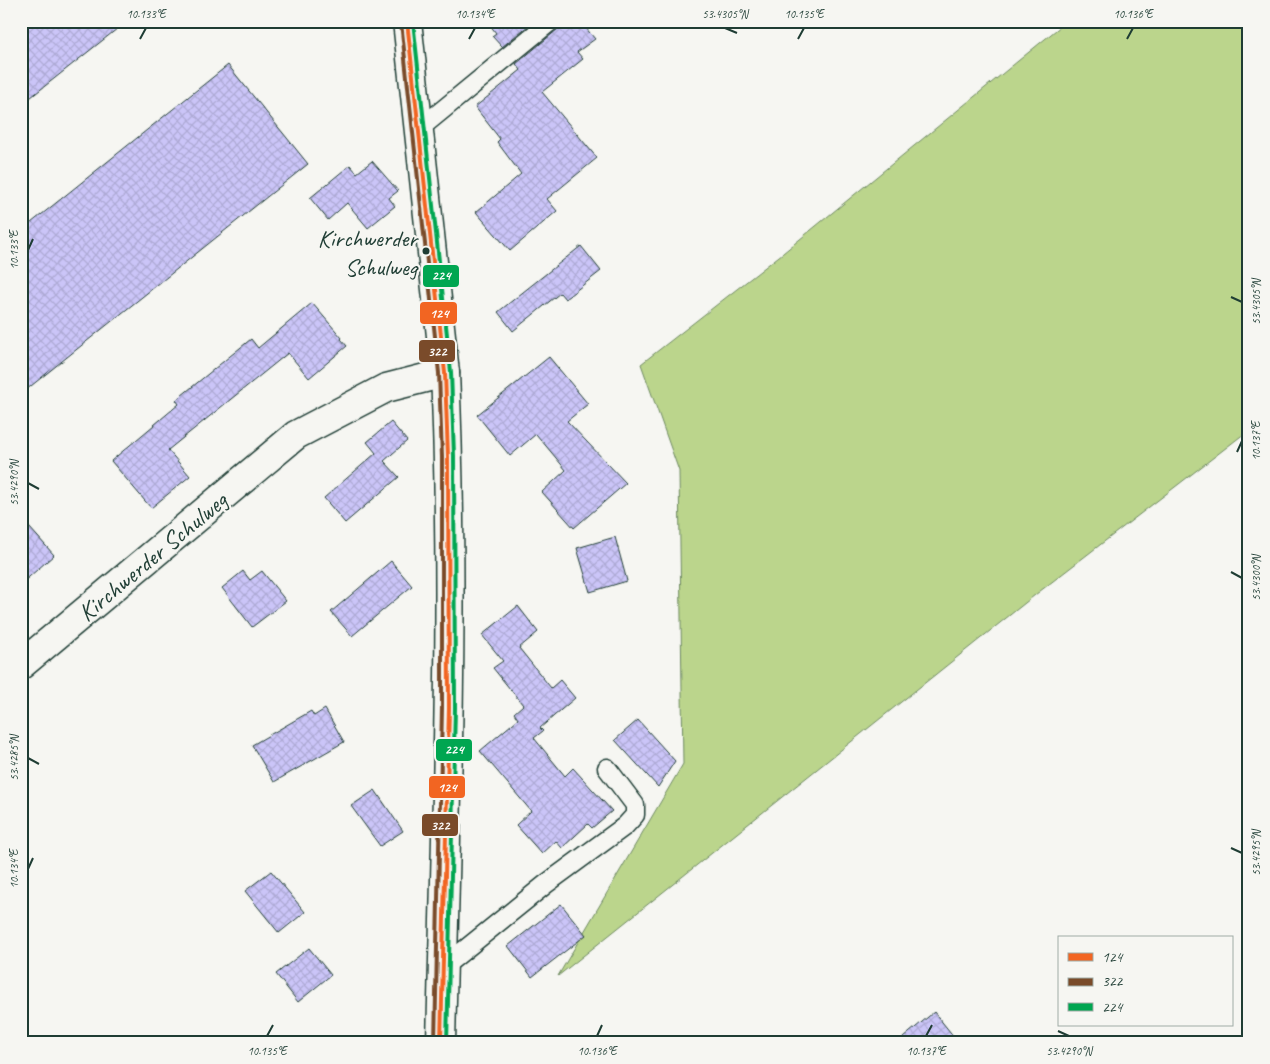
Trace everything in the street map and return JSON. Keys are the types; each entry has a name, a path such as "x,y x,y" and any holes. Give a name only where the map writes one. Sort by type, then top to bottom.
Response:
{"street":[{"path":"406,21 444,373 449,562 448,718 441,1043"},
{"name":"Kirchwerder Schulweg","path":"21,665 296,435 386,388 444,373"}],"lane":[{"path":"418,130 551,21"},
{"path":"442,968 546,884 626,826 635,815 635,806 607,768"}],"green space":[{"path":"1067,21 1249,21 1249,430 1035,595 558,976 683,764 679,471 641,364 783,253"}],"building":[{"path":"21,21 127,21 21,105"},
{"path":"487,21 534,21 502,47 492,36 496,33"},
{"path":"561,21 580,21 595,39 577,52 583,59 542,92 597,158 547,199 557,211 510,251 476,212 521,174 497,142 500,139 475,107 521,70 516,64 558,29"},
{"path":"228,65 308,164 21,394 21,231"},
{"path":"372,161 398,191 389,198 395,206 368,228 347,203 328,220 310,198 350,165 357,173"},
{"path":"581,246 601,271 565,299 560,293 513,331 498,312"},
{"path":"312,303 347,346 309,378 288,353 168,450 190,476 151,508 111,461 179,404 176,400 251,339 258,348"},
{"path":"549,357 588,404 567,421 626,483 574,528 542,492 566,470 536,434 510,456 477,415"},
{"path":"391,422 407,441 384,461 399,477 345,523 324,498 376,453 367,442"},
{"path":"21,518 54,555 21,584"},
{"path":"615,537 627,581 590,592 577,548"},
{"path":"391,561 412,586 352,636 331,612"},
{"path":"243,571 250,580 262,571 286,601 252,627 222,588"},
{"path":"518,606 538,632 519,648 551,688 560,680 575,698 540,728 543,731 534,738 565,776 573,768 612,811 592,828 588,824 562,848 556,841 542,854 516,825 531,811 480,751 518,719 514,713 523,705 493,668 503,661 482,635"},
{"path":"325,709 344,742 274,782 252,745 311,711 314,716"},
{"path":"638,720 675,761 658,787 615,740"},
{"path":"375,790 403,831 380,846 351,806"},
{"path":"271,871 305,912 279,933 245,891"},
{"path":"561,904 586,935 532,977 508,946"},
{"path":"309,948 331,975 298,1002 276,974"},
{"path":"934,1012 959,1043 897,1043"}],"transit line":[{"name":"124","path":"407,21 445,373 448,457 449,708 441,1043"},
{"name":"224","path":"413,21 451,372 454,456 455,708 447,1043"},
{"name":"322","path":"401,22 439,373 442,457 442,708 435,1043"}],"place":[{"name":"Kirchwerder Schulweg","path":"426,251"}]}
